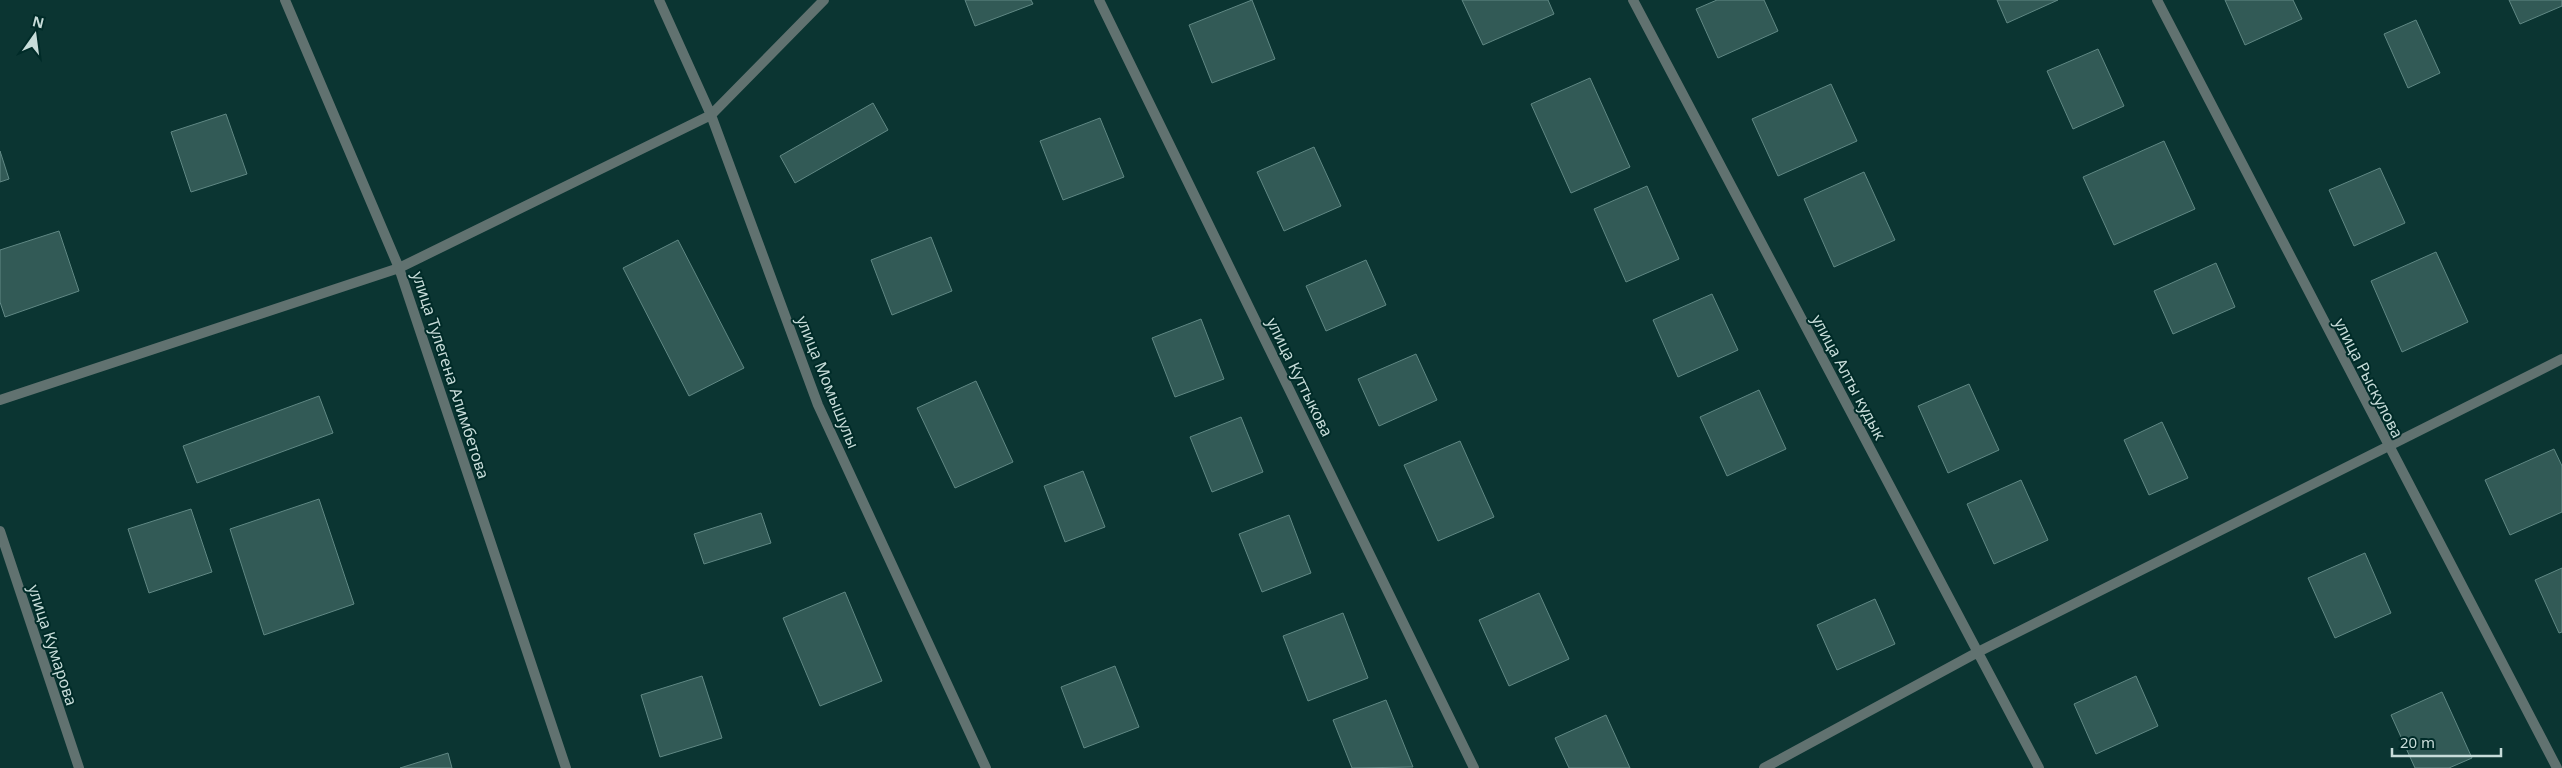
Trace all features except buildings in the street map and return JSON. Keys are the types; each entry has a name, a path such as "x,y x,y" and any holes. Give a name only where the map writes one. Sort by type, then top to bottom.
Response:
{"street":[{"name":"улица Тулегена Алимбетова","path":"285,0 400,268 566,768"},
{"name":"улица Момышулы","path":"659,0 711,115 818,405 986,768"},
{"path":"0,400 400,268 711,115 824,0"},
{"name":"улица Куттыкова","path":"1099,0 1474,768"},
{"name":"улица Алты кудык","path":"1633,0 2039,768"},
{"name":"улица Рыскулова","path":"2157,0 2388,448 2556,768"},
{"path":"1764,768 1978,652 2388,448 2562,358"},
{"name":"улица Кумарова","path":"0,531 79,768"}]}
